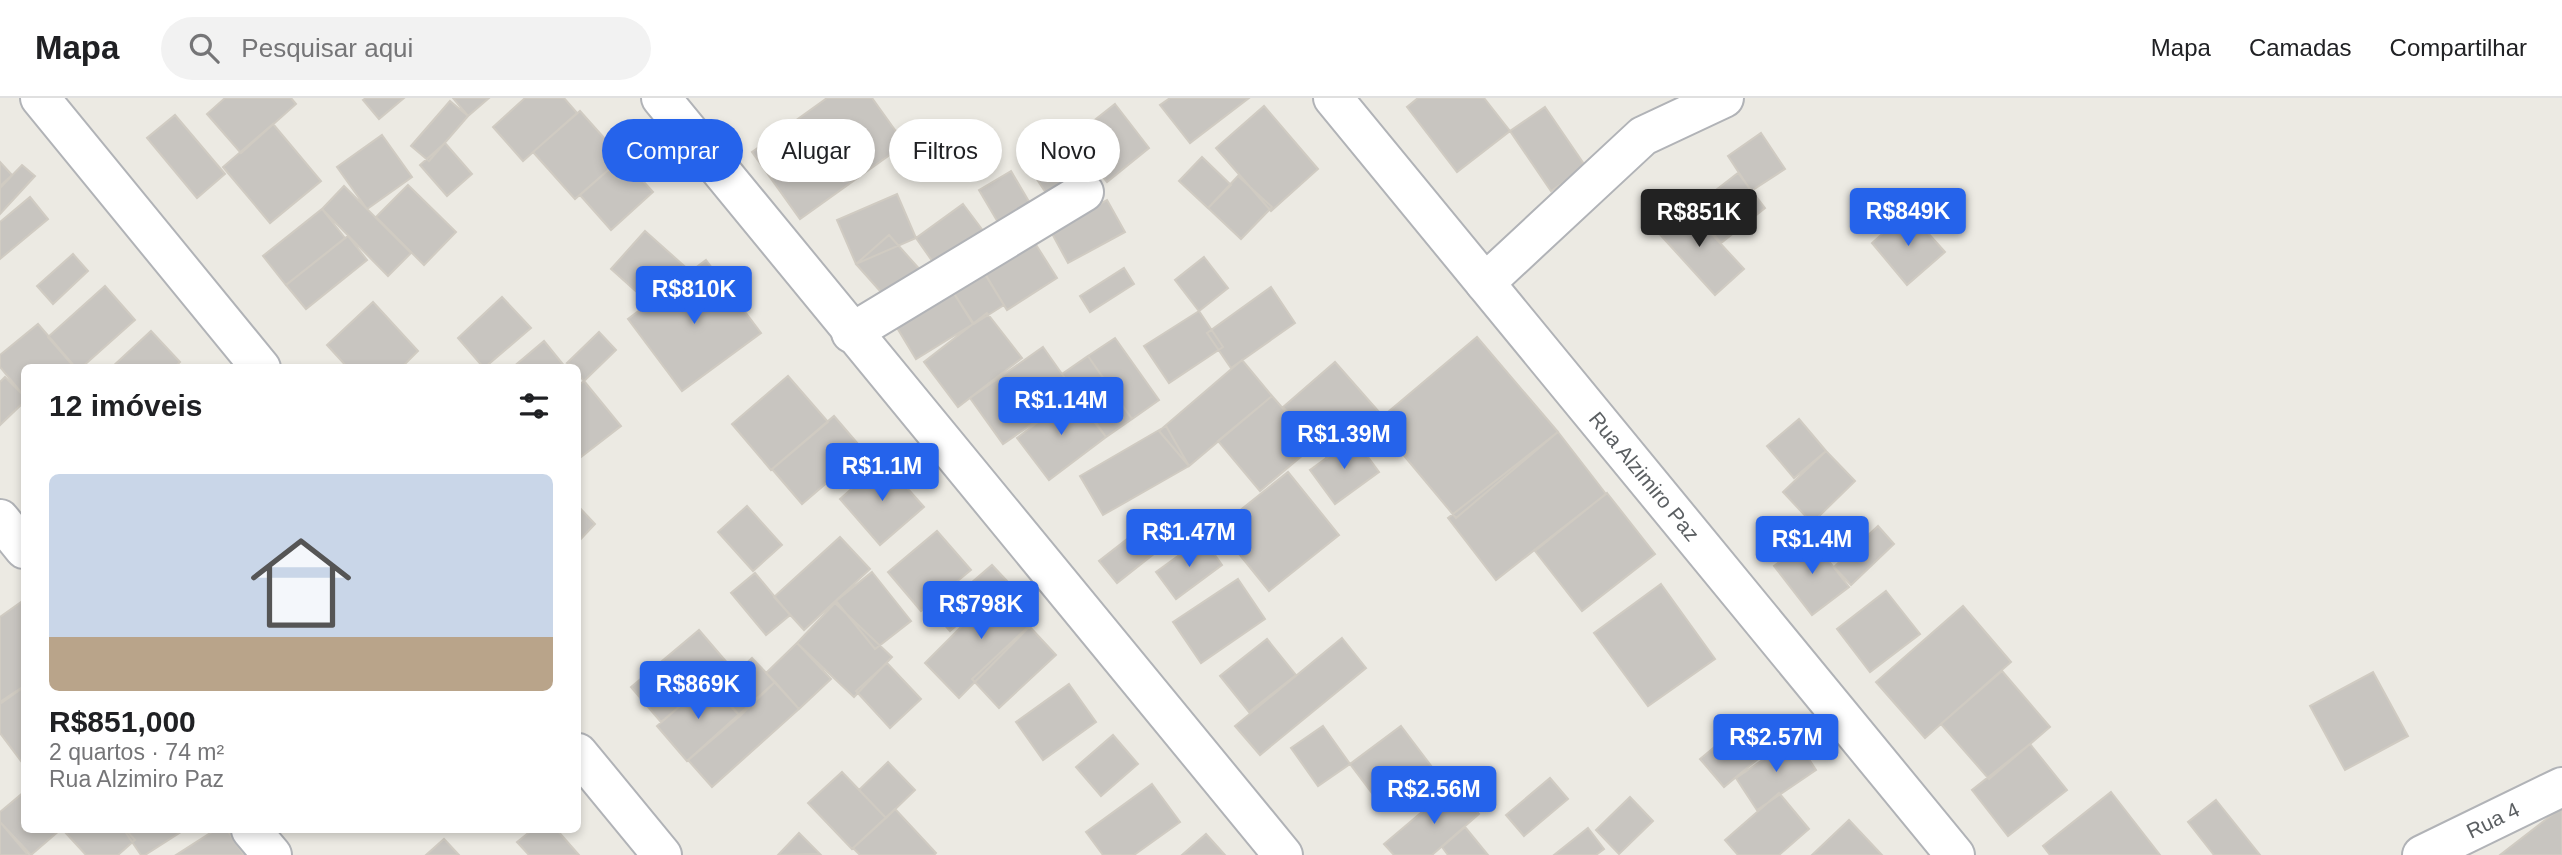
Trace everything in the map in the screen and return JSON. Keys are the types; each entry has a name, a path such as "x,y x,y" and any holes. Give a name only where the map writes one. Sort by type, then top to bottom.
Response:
{"street":[{"path":"40,98 258,364"},
{"path":"661,98 851,333 1283,855"},
{"name":"Rua Alzimiro Paz","path":"1333,98 1955,855"},
{"path":"1485,283 1643,136 1724,98"},
{"path":"851,333 1084,192"},
{"path":"0,519 21,545"},
{"path":"581,757 662,855"},
{"name":"Rua 4","path":"2422,855 2562,787"},
{"path":"254,833 272,855"}],"building":[{"path":"225,98 291,98 296,104 241,153 207,114"},
{"path":"404,98 379,119 363,100"},
{"path":"453,98 489,98 468,116"},
{"path":"525,98 564,98 577,113 523,161 493,127"},
{"path":"827,98 872,98 889,122 889,155 875,165 875,119 798,119"},
{"path":"1170,98 1249,98 1190,143 1160,105"},
{"path":"1418,98 1484,98 1510,131 1457,172 1407,107"},
{"path":"450,101 468,116 429,161 411,146"},
{"path":"1115,104 1149,148 1120,171 1120,119 1096,119"},
{"path":"1264,106 1318,169 1271,211 1216,148"},
{"path":"1545,107 1586,167 1551,191 1510,131"},
{"path":"580,111 602,136 602,175 575,199 533,152"},
{"path":"175,115 225,174 197,198 147,138"},
{"path":"273,124 321,181 270,223 223,167"},
{"path":"1761,133 1785,169 1751,191 1728,156"},
{"path":"382,135 412,177 367,209 337,167"},
{"path":"445,143 472,174 447,196 420,165"},
{"path":"1202,157 1231,185 1208,208 1179,181"},
{"path":"0,162 12,175 0,186"},
{"path":"22,165 35,176 0,214 0,188"},
{"path":"1011,171 1038,217 1006,236 979,190 992,182 1002,182 1002,176"},
{"path":"1738,173 1765,208 1721,243 1693,208"},
{"path":"602,176 602,182 644,182 653,192 611,230 580,195"},
{"path":"1238,176 1272,207 1241,239 1208,208"},
{"path":"773,182 852,182 800,219"},
{"path":"1039,182 1070,182 1048,196"},
{"path":"408,185 456,232 424,265 376,217"},
{"path":"344,186 411,253 388,276 322,209"},
{"path":"897,194 916,238 856,264 837,220"},
{"path":"30,197 48,219 0,259 0,222"},
{"path":"1107,200 1125,232 1068,263 1050,230"},
{"path":"1683,203 1744,269 1715,295 1655,229"},
{"path":"963,204 990,240 942,275 916,238"},
{"path":"322,209 345,238 286,285 263,256"},
{"path":"1908,211 1945,252 1907,285 1872,243"},
{"path":"645,231 691,272 657,310 611,269"},
{"path":"889,235 922,272 889,301 856,264"},
{"path":"348,236 367,260 306,309 286,285"},
{"path":"1033,240 1057,278 1007,310 983,271"},
{"path":"73,254 88,271 53,304 37,286"},
{"path":"1204,257 1228,288 1199,311 1175,280"},
{"path":"706,260 761,333 682,391 628,319"},
{"path":"1124,268 1134,284 1090,312 1080,296"},
{"path":"984,272 1004,305 974,324 953,292"},
{"path":"105,286 135,320 86,364 72,364 48,337"},
{"path":"1271,287 1295,323 1231,368 1207,333"},
{"path":"953,292 973,324 916,359 896,326"},
{"path":"502,297 531,328 489,364 481,364 458,338"},
{"path":"373,302 418,351 405,364 344,364 327,345"},
{"path":"1199,311 1223,347 1169,383 1144,346"},
{"path":"987,313 1022,358 958,407 924,362"},
{"path":"38,324 73,364 21,364 21,392 0,367 0,355"},
{"path":"151,331 180,362 178,364 115,364"},
{"path":"599,332 616,350 584,381 581,378 581,364 567,363"},
{"path":"1477,337 1558,432 1456,518 1376,422"},
{"path":"1115,338 1159,400 1132,419 1088,356"},
{"path":"544,341 563,364 517,364"},
{"path":"1043,347 1076,394 1003,444 970,398"},
{"path":"1088,356 1132,419 1106,437 1062,374"},
{"path":"1242,360 1272,396 1189,466 1159,431"},
{"path":"1335,362 1379,412 1327,458 1283,407"},
{"path":"788,376 828,422 771,470 732,424"},
{"path":"5,377 21,393 21,405 0,425 0,382"},
{"path":"584,381 621,426 581,457 581,384"},
{"path":"1073,395 1106,437 1049,480 1017,438"},
{"path":"1272,396 1315,445 1260,491 1218,441"},
{"path":"834,416 864,451 802,504 772,469"},
{"path":"1799,419 1826,451 1794,478 1767,446"},
{"path":"1166,426 1189,466 1103,515 1080,476"},
{"path":"1558,432 1606,494 1496,580 1448,518"},
{"path":"1354,438 1379,472 1335,504 1310,470"},
{"path":"1826,451 1855,481 1812,523 1783,492"},
{"path":"883,461 924,507 880,545 840,499"},
{"path":"1288,472 1339,535 1269,591 1218,528"},
{"path":"1607,493 1655,554 1582,611 1535,551"},
{"path":"747,506 782,545 753,571 718,532"},
{"path":"581,509 595,524 581,539"},
{"path":"1162,512 1179,534 1117,583 1099,561"},
{"path":"1878,526 1894,544 1851,585 1834,567"},
{"path":"937,531 971,570 921,611 888,572"},
{"path":"840,537 870,569 804,630 774,597"},
{"path":"1203,538 1222,565 1176,599 1156,572"},
{"path":"1811,538 1849,587 1812,615 1774,566"},
{"path":"992,565 1007,581 950,631 935,614"},
{"path":"872,572 911,621 875,649 836,601"},
{"path":"755,573 790,615 766,635 731,593"},
{"path":"1238,579 1265,619 1201,663 1173,622"},
{"path":"1661,584 1715,659 1648,706 1594,633"},
{"path":"1003,585 1037,619 959,698 925,663"},
{"path":"1886,591 1920,634 1870,672 1837,629"},
{"path":"21,602 21,688 0,702 0,617"},
{"path":"835,603 892,657 854,697 797,643"},
{"path":"1963,606 2011,662 1925,738 1876,682"},
{"path":"1029,626 1056,655 999,708 972,679"},
{"path":"699,630 729,665 661,722 631,687"},
{"path":"1342,638 1366,668 1260,755 1235,726"},
{"path":"1267,639 1296,675 1249,712 1220,676"},
{"path":"797,643 831,679 799,709 766,673"},
{"path":"752,658 775,682 740,716 717,692"},
{"path":"887,663 921,699 890,728 856,691"},
{"path":"2002,671 2050,727 1989,779 1941,724"},
{"path":"2373,672 2408,736 2345,770 2310,706"},
{"path":"709,681 740,716 687,761 657,726"},
{"path":"775,682 799,709 712,787 688,760"},
{"path":"1069,684 1096,722 1043,760 1016,722"},
{"path":"21,689 21,761 0,733 0,704"},
{"path":"1747,720 1770,749 1724,787 1700,759"},
{"path":"1323,726 1350,764 1318,786 1291,748"},
{"path":"1401,726 1432,767 1381,805 1350,764"},
{"path":"1113,735 1138,764 1101,796 1076,767"},
{"path":"1795,738 1816,770 1757,810 1736,778"},
{"path":"2030,744 2067,790 2008,836 1972,790"},
{"path":"888,762 915,790 886,818 859,790"},
{"path":"842,772 886,818 852,849 808,803"},
{"path":"1550,778 1568,799 1524,836 1506,815"},
{"path":"1152,784 1180,822 1134,855 1103,855 1086,832"},
{"path":"1454,785 1479,814 1432,855 1394,855 1384,844"},
{"path":"2111,792 2160,855 2050,855 2043,846"},
{"path":"1779,793 1809,829 1779,855 1738,855 1725,840"},
{"path":"21,794 21,833 57,833 31,855 0,822 0,812"},
{"path":"1630,797 1653,821 1619,854 1596,830"},
{"path":"2216,800 2260,855 2214,855 2188,822"},
{"path":"2562,807 2562,855 2500,855"},
{"path":"895,809 936,853 934,855 860,855 853,848"},
{"path":"1849,820 1882,855 1812,855"},
{"path":"0,822 28,855 0,855"},
{"path":"1465,827 1488,855 1448,855 1442,847"},
{"path":"1588,828 1604,849 1596,855 1554,855"},
{"path":"66,833 129,833 135,840 118,855 86,855"},
{"path":"126,833 179,833 145,855 141,855"},
{"path":"210,833 229,833 244,855 176,855"},
{"path":"528,833 560,833 579,855 529,855 517,842"},
{"path":"799,833 820,854 778,855"},
{"path":"1206,834 1225,855 1182,855"},
{"path":"444,839 459,855 426,855"}]}
